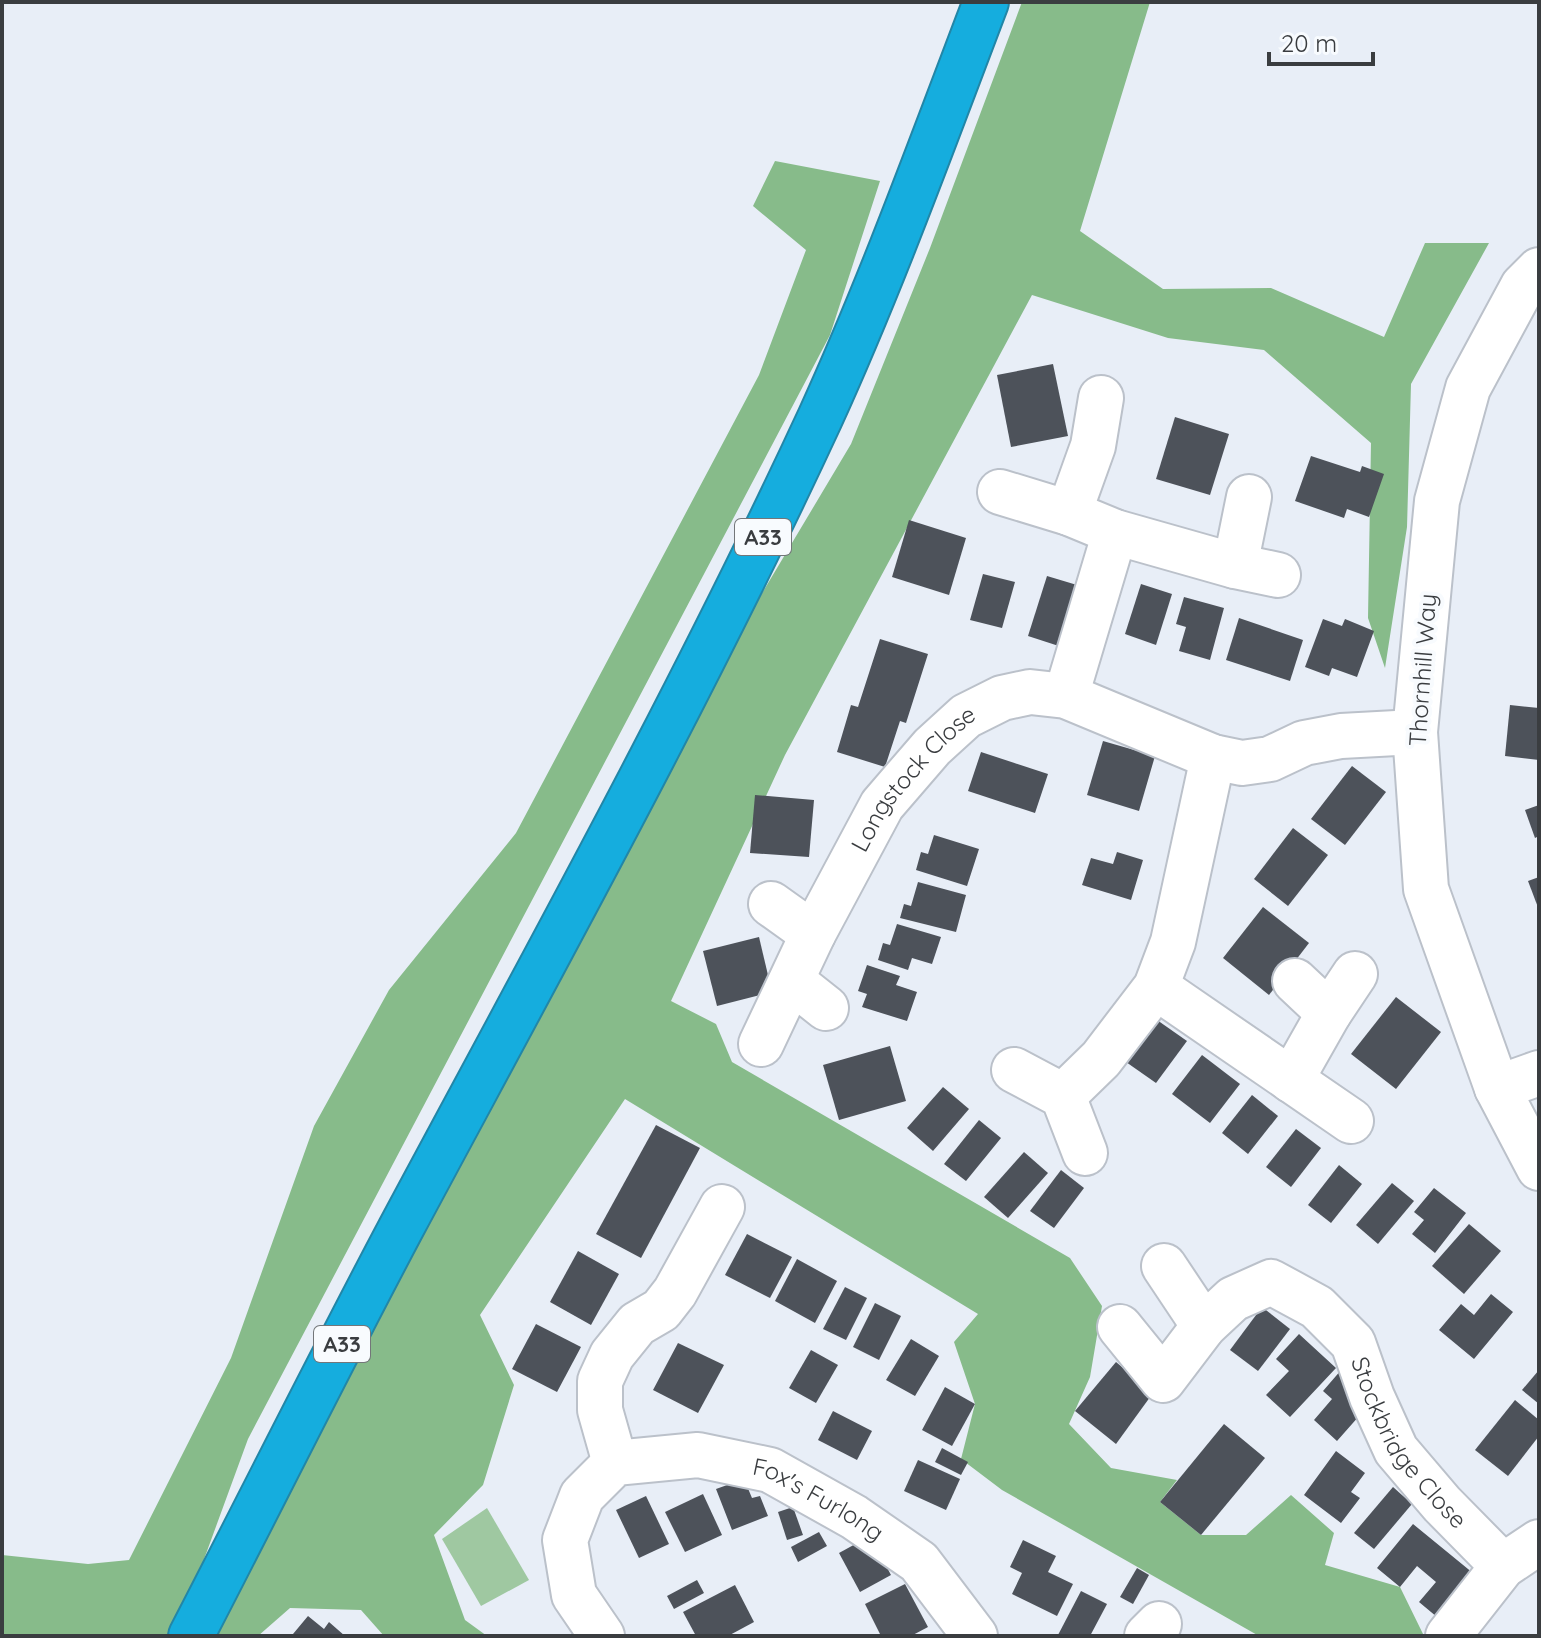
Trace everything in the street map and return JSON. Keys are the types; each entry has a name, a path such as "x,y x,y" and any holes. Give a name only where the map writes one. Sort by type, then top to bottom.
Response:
{"highway":[{"name":"A33","path":"191,1636 774,515 875,289 986,2"}],"street":[{"name":"Thornhill Way","path":"1539,270 1523,286 1468,388 1437,501 1415,732 1426,889 1497,1088 1539,1168"},
{"path":"1069,513 1108,451 1101,398"},
{"path":"1000,492 1069,513 1115,532 1278,575"},
{"path":"1235,566 1249,497"},
{"path":"1066,696 1115,532"},
{"name":"Longstock Close","path":"761,1044 813,934 882,805 932,747 966,716 1002,698 1030,692 1066,696 1213,757 1242,763 1270,759 1304,743 1328,738 1415,732"},
{"path":"1063,1096 1101,1059 1156,987 1173,942 1213,757"},
{"path":"771,904 813,934"},
{"path":"1291,1080 1355,974"},
{"path":"792,981 826,1008"},
{"path":"1295,981 1329,1013"},
{"path":"1156,987 1351,1121"},
{"path":"1014,1070 1063,1096 1085,1153"},
{"path":"1497,1088 1539,1073"},
{"path":"602,1636 574,1595 565,1540 582,1496 615,1463 600,1410 600,1381 612,1355 637,1324 661,1310 675,1292 722,1207"},
{"path":"1164,1266 1204,1326"},
{"name":"Stockbridge Close","path":"1120,1327 1163,1380 1204,1326 1233,1299 1271,1282 1317,1307 1353,1343 1372,1397 1396,1450 1442,1504 1503,1566"},
{"name":"Fox's Furlong","path":"615,1463 698,1455 770,1470 854,1517 919,1562 975,1636"},
{"path":"1448,1636 1503,1566 1539,1542"}],"green space":[{"path":"1022,2 1150,2 1080,231 1163,289 1271,288 1384,337 1425,243 1489,243 1411,384 1407,527 1385,668 1368,618 1371,443 1264,350 1168,338 1032,295 785,755 671,1001 716,1024 732,1062 1070,1258 1102,1306 1090,1377 1069,1424 1111,1468 1177,1480 1160,1502 1201,1535 1246,1535 1291,1495 1334,1533 1325,1565 1400,1587 1424,1636 1259,1636 1002,1490 961,1459 975,1404 954,1342 978,1314 625,1099 480,1315 514,1385 483,1485 434,1535 465,1620 487,1636 384,1636 361,1610 290,1608 258,1636 212,1636 736,637 851,444 930,248"},
{"path":"775,161 880,181 830,335 248,1439 188,1603 169,1636 2,1636 2,1555 88,1564 129,1560 231,1358 314,1126 389,990 516,833 759,375 806,250 753,206"},
{"path":"487,1508 529,1580 481,1606 442,1539"}],"building":[{"path":"1053,364 1068,436 1011,447 997,375"},
{"path":"1175,417 1229,434 1210,495 1156,479"},
{"path":"1311,456 1360,472 1362,466 1384,474 1369,517 1347,509 1344,518 1295,501"},
{"path":"909,520 966,538 949,595 892,577"},
{"path":"983,574 1015,582 1002,628 970,620"},
{"path":"1047,576 1087,588 1068,649 1028,636"},
{"path":"1141,584 1172,594 1156,645 1125,634"},
{"path":"1184,597 1224,608 1210,660 1179,651 1186,627 1176,624"},
{"path":"1239,618 1303,640 1290,681 1226,660"},
{"path":"1323,619 1342,626 1345,619 1374,631 1357,677 1332,668 1329,676 1305,667"},
{"path":"880,639 928,654 906,723 900,721 885,767 837,752 851,705 858,707"},
{"path":"1510,705 1539,708 1539,760 1505,756"},
{"path":"1103,741 1155,756 1139,811 1087,795"},
{"path":"981,752 1048,774 1035,813 968,791"},
{"path":"1352,766 1386,792 1345,845 1311,819"},
{"path":"755,795 814,800 809,857 750,853"},
{"path":"1539,805 1539,836 1535,838 1525,810"},
{"path":"1293,828 1328,855 1288,906 1254,879"},
{"path":"934,835 979,849 967,886 916,870 921,852 928,854"},
{"path":"1117,852 1143,860 1131,900 1082,885 1091,858 1113,864"},
{"path":"1539,877 1539,910 1528,881"},
{"path":"918,882 966,895 956,932 900,918 904,904 911,906"},
{"path":"1263,907 1309,943 1269,995 1223,958"},
{"path":"897,924 941,937 932,964 912,958 908,970 878,960 883,943 890,945"},
{"path":"759,937 772,992 717,1006 703,951"},
{"path":"867,965 900,976 896,985 917,992 907,1021 862,1007 867,994 858,991"},
{"path":"1396,997 1441,1032 1396,1089 1351,1054"},
{"path":"1157,1020 1187,1041 1156,1083 1126,1062"},
{"path":"890,1046 906,1101 839,1120 823,1065"},
{"path":"1202,1055 1240,1084 1210,1123 1172,1094"},
{"path":"943,1087 969,1109 933,1151 907,1128"},
{"path":"1252,1095 1278,1116 1248,1154 1222,1133"},
{"path":"979,1120 1001,1138 966,1181 944,1164"},
{"path":"656,1125 700,1148 641,1258 596,1234"},
{"path":"1296,1129 1321,1148 1291,1187 1266,1167"},
{"path":"1024,1152 1048,1173 1008,1218 984,1197"},
{"path":"1339,1165 1362,1184 1331,1223 1308,1205"},
{"path":"1061,1170 1084,1188 1054,1228 1030,1211"},
{"path":"1392,1183 1414,1201 1378,1244 1356,1225"},
{"path":"1434,1188 1466,1213 1435,1253 1412,1234 1424,1220 1414,1212"},
{"path":"1469,1224 1501,1251 1464,1294 1432,1266"},
{"path":"747,1234 792,1257 770,1298 725,1275"},
{"path":"578,1251 619,1274 591,1325 550,1302"},
{"path":"797,1259 837,1281 815,1323 775,1301"},
{"path":"845,1287 867,1298 846,1340 823,1329"},
{"path":"1491,1294 1513,1312 1474,1359 1439,1330 1461,1304 1474,1315"},
{"path":"875,1303 901,1316 879,1360 853,1347"},
{"path":"1262,1307 1290,1329 1258,1371 1230,1350"},
{"path":"536,1324 581,1347 557,1392 512,1369"},
{"path":"1299,1334 1336,1368 1290,1417 1266,1395 1289,1371 1276,1359"},
{"path":"911,1339 939,1356 915,1396 886,1380"},
{"path":"678,1343 724,1365 698,1413 653,1390"},
{"path":"811,1350 838,1365 816,1403 789,1388"},
{"path":"1116,1362 1153,1393 1116,1444 1075,1411"},
{"path":"1342,1369 1375,1398 1337,1441 1314,1420 1332,1399 1323,1391"},
{"path":"1539,1370 1539,1404 1522,1390"},
{"path":"945,1387 975,1404 952,1446 922,1430"},
{"path":"1515,1400 1539,1420 1539,1436 1508,1476 1475,1450"},
{"path":"833,1411 872,1431 857,1460 818,1440"},
{"path":"1224,1424 1265,1458 1201,1535 1160,1502"},
{"path":"942,1448 968,1462 961,1475 935,1462"},
{"path":"1336,1451 1365,1473 1351,1492 1360,1498 1341,1523 1304,1495"},
{"path":"918,1460 960,1479 946,1510 904,1491"},
{"path":"744,1479 752,1498 760,1496 768,1516 732,1530 716,1489"},
{"path":"1393,1487 1412,1504 1374,1549 1354,1533"},
{"path":"703,1494 722,1535 685,1552 665,1512"},
{"path":"646,1496 669,1544 639,1558 616,1510"},
{"path":"793,1507 803,1535 787,1540 778,1512"},
{"path":"1413,1524 1479,1578 1443,1622 1419,1602 1436,1582 1417,1566 1400,1587 1377,1568"},
{"path":"819,1532 827,1546 798,1562 791,1547"},
{"path":"870,1536 891,1575 860,1592 839,1553"},
{"path":"1023,1540 1056,1556 1048,1572 1073,1584 1057,1616 1012,1594 1022,1573 1010,1567"},
{"path":"1137,1568 1149,1575 1133,1604 1120,1597"},
{"path":"697,1580 704,1593 674,1609 667,1596"},
{"path":"905,1584 928,1627 911,1636 881,1636 865,1604"},
{"path":"735,1585 754,1622 728,1636 696,1636 683,1612"},
{"path":"1081,1591 1107,1604 1090,1636 1060,1636 1058,1635"},
{"path":"308,1616 324,1629 329,1622 345,1636 295,1636 293,1634"}]}
